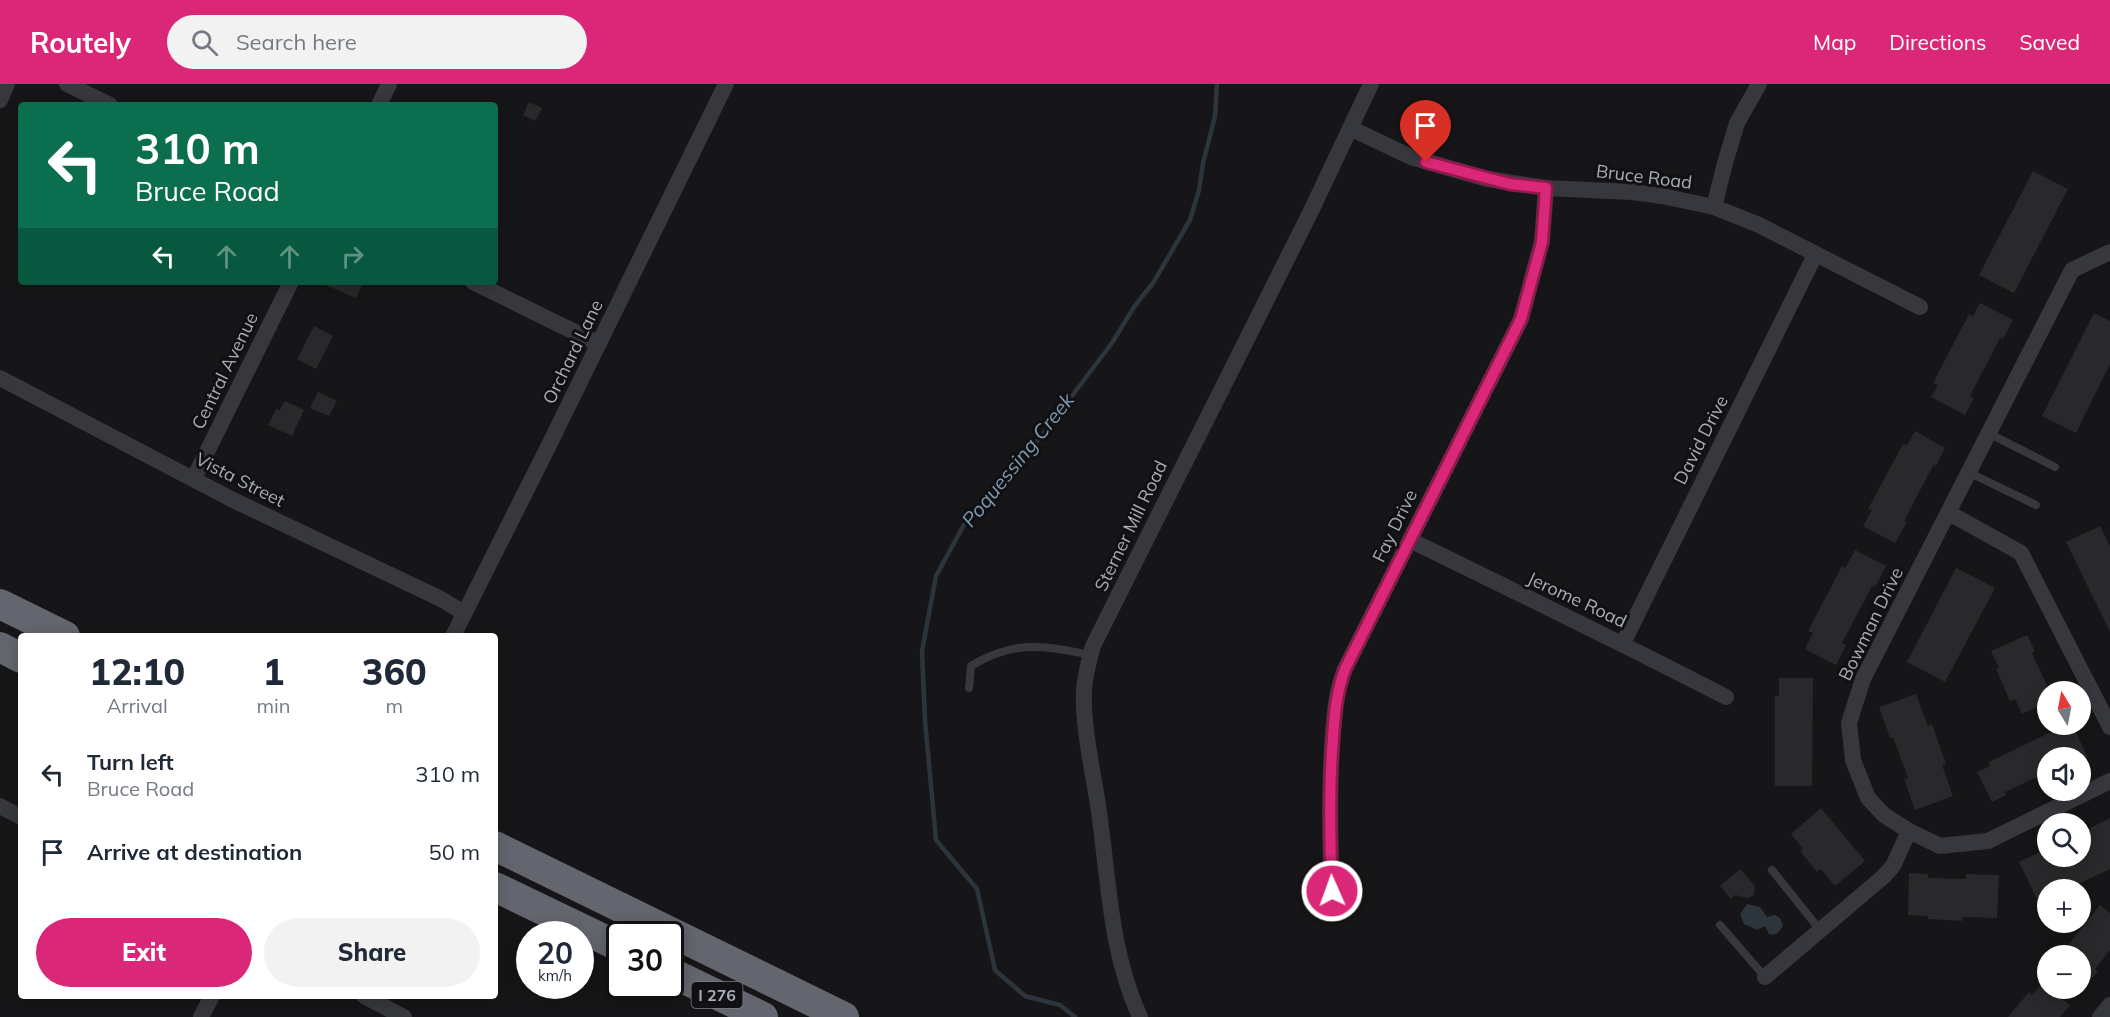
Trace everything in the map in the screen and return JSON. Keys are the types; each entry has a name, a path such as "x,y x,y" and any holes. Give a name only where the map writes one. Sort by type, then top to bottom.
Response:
{"highway":[{"path":"0,604 59,633"},
{"path":"0,647 18,656"},
{"name":"I 276","path":"498,847 844,1017"},
{"path":"498,888 606,940"},
{"name":"I 276","path":"684,979 764,1017"}],"street":[{"path":"0,100 7,84"},
{"path":"67,84 104,102"},
{"path":"380,102 389,84"},
{"name":"Orchard Lane","path":"454,633 726,84"},
{"name":"Sterner Mill Road","path":"1140,1017 1121,965 1112,921 1101,823 1085,715 1086,673 1104,624 1311,211 1371,84"},
{"path":"1714,207 1737,123 1759,84"},
{"name":"Bruce Road","path":"1350,128 1426,162 1510,184 1632,192 1714,207 1759,225 1920,307"},
{"name":"Fay Drive","path":"1332,891 1329,796 1338,686 1521,319 1542,242 1546,188"},
{"name":"Bowman Drive","path":"2110,252 2072,270 1863,679 1849,723 1853,760 1868,798 1884,815 1909,831 1940,846 1988,841 2110,781"},
{"name":"David Drive","path":"1623,643 1815,255"},
{"name":"Central Avenue","path":"194,478 290,285"},
{"path":"479,285 599,344"},
{"name":"Vista Street","path":"0,378 233,500 441,599 464,613"},
{"path":"1949,513 2021,552 2110,727"},
{"name":"Jerome Road","path":"1410,540 1623,643 1726,697"},
{"path":"0,806 18,815"},
{"path":"1765,978 1893,866 1909,831"},
{"path":"201,1017 210,999"},
{"path":"370,999 404,1017"},
{"path":"2100,1017 2110,1005"}],"lane":[{"path":"1990,434 2055,467"},
{"path":"1970,473 2036,505"},
{"path":"969,688 971,666 988,655 1007,649 1033,645 1054,646 1091,655"},
{"path":"1772,870 1820,930"},
{"path":"1720,925 1765,978"}],"shaded area":[{"path":"1747,904 1760,907 1767,917 1775,915 1780,918 1783,926 1779,932 1769,934 1765,926 1757,930 1744,924 1740,914"}],"building":[{"path":"529,102 542,108 535,121 523,115"},
{"path":"2033,171 2068,189 2014,293 1979,275"},
{"path":"325,285 362,285 356,298"},
{"path":"1980,303 2013,320 2003,339 2000,338 1970,396 1974,398 1965,415 1931,397 1938,385 1933,383 1969,314 1973,316"},
{"path":"2094,313 2110,321 2110,364 2076,433 2042,416"},
{"path":"314,326 333,336 316,369 297,359"},
{"path":"318,392 337,401 329,416 310,408"},
{"path":"285,401 304,410 292,436 268,425 276,409 280,410"},
{"path":"1915,431 1945,448 1916,498 1904,521 1907,522 1895,543 1863,526 1872,510 1868,509 1903,444 1907,445"},
{"path":"2100,526 2110,546 2110,632 2066,542"},
{"path":"1855,550 1886,566 1875,587 1872,586 1842,643 1846,645 1836,665 1805,649 1813,633 1808,631 1842,566 1845,568"},
{"path":"1956,568 1995,588 1945,682 1907,662"},
{"path":"2027,635 2035,651 2032,653 2045,681 2037,681 2037,707 2022,714 2015,699 2010,701 1991,651"},
{"path":"1779,678 1813,678 1812,786 1775,786 1775,696 1779,696"},
{"path":"1916,694 1928,726 1932,724 1946,764 1942,765 1953,796 1915,810 1904,779 1908,778 1879,707"},
{"path":"2045,735 2077,735 2083,747 2037,747 2037,777 2005,792 2006,795 1992,802 1977,772 1990,766 1989,762"},
{"path":"1821,808 1865,861 1835,886 1821,869 1817,872 1800,851 1803,849 1791,834"},
{"path":"2110,818 2110,869 2089,879 2037,879 2037,899 2019,862 2037,853 2037,867 2091,867 2091,828"},
{"path":"1740,869 1755,886 1754,895 1748,898 1735,895 1731,899 1720,886"},
{"path":"1909,873 1928,874 1928,878 1966,879 1966,874 1999,875 1997,918 1963,917 1962,921 1908,915"},
{"path":"2100,905 2110,913 2110,950 2095,969 2098,971 2091,979 2091,945 2068,945 2078,933 2091,933 2091,916"},
{"path":"2037,989 2037,999 2062,999 2070,1005 2060,1017 2008,1017 2029,992 2032,995"}],"waterway":[{"name":"Poquessing Creek","path":"1075,1017 1060,1005 1025,996 995,970 977,889 936,840 925,721 922,651 936,576 966,521 1015,461 1040,438 1112,343 1134,307 1153,283 1190,220 1215,116 1217,84"}],"route":[{"path":"1332,891 1329,796 1338,686 1521,319 1542,242 1546,188 1510,184 1426,162"}]}
